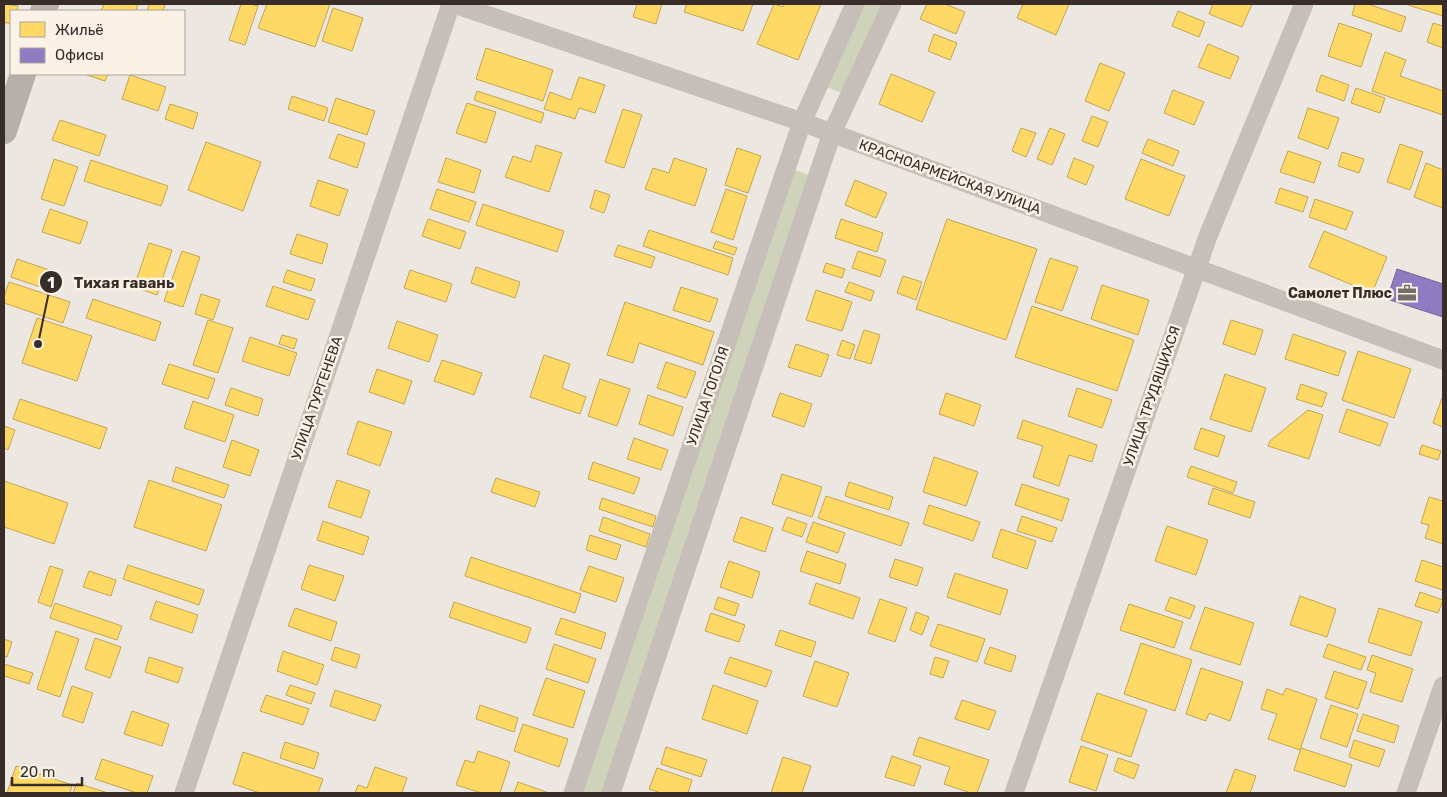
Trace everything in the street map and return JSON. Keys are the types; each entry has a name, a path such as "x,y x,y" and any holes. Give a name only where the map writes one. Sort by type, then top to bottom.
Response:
{"street":[{"name":"КРАСНОАРМЕЙСКАЯ УЛИЦА","path":"452,4 802,122 1443,360"},
{"name":"УЛИЦА ТУРГЕНЕВА","path":"184,793 452,4"},
{"name":"УЛИЦА ГОГОЛЯ","path":"573,793 802,122 856,4"},
{"path":"611,793 832,133 892,4"},
{"name":"УЛИЦА ТРУДЯЩИХСЯ","path":"1014,793 1208,236 1304,4"},
{"path":"4,131 23,75"},
{"path":"1406,793 1443,686"}],"green space":[{"path":"862,4 886,4 844,94 824,86"},
{"path":"795,170 814,177 604,793 581,793"}],"building: Жильё":[{"path":"4,4 18,6 17,10 10,10 10,24 4,22"},
{"path":"104,4 138,4 136,10 101,10"},
{"path":"149,4 165,5 163,10 147,10"},
{"path":"241,4 258,6 245,45 229,40"},
{"path":"267,4 330,4 315,47 258,28"},
{"path":"637,4 662,4 656,24 633,17"},
{"path":"687,4 753,4 743,31 684,12"},
{"path":"774,4 783,7 784,4 821,4 798,60 757,44"},
{"path":"927,4 945,4 965,12 956,34 920,19"},
{"path":"1023,4 1069,4 1056,35 1017,18"},
{"path":"1213,4 1252,4 1242,27 1209,14"},
{"path":"1355,4 1368,4 1406,17 1401,32 1352,15"},
{"path":"1405,4 1443,4 1443,16"},
{"path":"333,8 363,18 352,51 322,41"},
{"path":"1178,11 1205,22 1199,37 1172,26"},
{"path":"1339,23 1372,34 1361,67 1328,56"},
{"path":"1433,23 1443,26 1443,48 1427,42"},
{"path":"934,34 957,43 950,60 928,51"},
{"path":"1208,44 1239,57 1230,79 1198,67"},
{"path":"486,48 553,70 543,101 476,79"},
{"path":"1385,52 1406,60 1400,76 1443,91 1443,115 1372,91"},
{"path":"1100,63 1125,73 1109,111 1085,101"},
{"path":"891,74 935,92 922,122 879,104"},
{"path":"87,75 108,75 105,81"},
{"path":"130,75 166,87 158,111 122,99"},
{"path":"1321,75 1349,85 1344,101 1316,91"},
{"path":"579,77 605,85 595,113 579,108 575,119 544,109 550,92 571,100"},
{"path":"1356,88 1385,98 1380,113 1351,103"},
{"path":"1173,90 1204,102 1194,125 1164,113"},
{"path":"477,91 544,113 541,123 474,100"},
{"path":"292,96 328,108 324,121 288,109"},
{"path":"336,98 375,111 367,135 328,122"},
{"path":"467,103 496,112 486,143 456,133"},
{"path":"170,104 198,113 193,129 165,119"},
{"path":"1308,108 1339,118 1328,149 1298,138"},
{"path":"623,109 642,115 624,168 605,162"},
{"path":"1092,116 1108,122 1098,147 1082,141"},
{"path":"60,120 106,135 99,156 52,140"},
{"path":"1021,128 1036,133 1026,157 1012,151"},
{"path":"1050,128 1065,134 1052,165 1037,159"},
{"path":"338,134 365,143 357,168 329,158"},
{"path":"1148,139 1179,151 1173,166 1142,153"},
{"path":"206,142 261,162 243,211 188,190"},
{"path":"1400,144 1423,152 1410,190 1387,182"},
{"path":"536,145 562,153 549,192 505,177 513,156 531,162"},
{"path":"737,148 761,156 748,193 725,185"},
{"path":"1288,151 1321,162 1314,183 1280,172"},
{"path":"1342,152 1364,159 1359,173 1338,166"},
{"path":"446,158 481,170 474,193 438,182"},
{"path":"674,158 707,169 695,206 645,189 653,168 669,173"},
{"path":"1074,158 1094,166 1086,185 1067,177"},
{"path":"54,159 78,167 64,206 41,199"},
{"path":"1141,159 1185,176 1169,216 1125,199"},
{"path":"91,160 168,186 161,206 84,181"},
{"path":"1426,163 1443,170 1443,208 1414,197"},
{"path":"318,180 348,190 339,216 310,206"},
{"path":"855,180 887,193 876,218 845,205"},
{"path":"1280,188 1308,197 1303,212 1275,203"},
{"path":"437,189 476,202 469,222 430,209"},
{"path":"726,189 747,196 733,240 711,232"},
{"path":"595,190 610,195 604,213 590,208"},
{"path":"1315,199 1353,212 1346,230 1309,217"},
{"path":"483,204 564,231 557,252 476,225"},
{"path":"50,209 88,222 80,244 42,232"},
{"path":"428,219 466,232 460,249 422,236"},
{"path":"841,219 883,233 877,252 835,238"},
{"path":"947,219 1037,249 1006,340 916,309"},
{"path":"649,230 733,258 728,275 643,246"},
{"path":"1324,231 1387,257 1372,293 1309,267"},
{"path":"297,234 328,244 322,264 290,254"},
{"path":"716,241 737,248 734,255 713,248"},
{"path":"149,243 172,250 157,295 134,287"},
{"path":"618,245 655,257 651,268 614,256"},
{"path":"182,251 200,257 183,307 164,301"},
{"path":"858,251 886,260 880,277 852,268"},
{"path":"1050,258 1078,267 1062,311 1035,302"},
{"path":"17,259 55,272 49,290 11,277"},
{"path":"826,263 845,269 842,278 823,272"},
{"path":"476,267 520,282 515,298 471,283"},
{"path":"287,270 315,279 311,291 283,282"},
{"path":"410,270 452,284 446,302 404,288"},
{"path":"903,276 922,282 916,300 897,293"},
{"path":"9,282 70,302 63,323 4,303"},
{"path":"849,282 874,291 871,301 845,292"},
{"path":"1102,285 1149,300 1138,335 1091,319"},
{"path":"273,286 315,300 308,320 266,306"},
{"path":"681,287 718,299 710,322 673,310"},
{"path":"816,290 852,302 842,331 806,320"},
{"path":"201,294 220,300 213,320 195,314"},
{"path":"93,299 161,322 155,341 86,318"},
{"path":"625,302 714,332 703,365 639,343 633,363 607,355"},
{"path":"1032,306 1134,340 1117,391 1015,357"},
{"path":"37,318 92,336 77,381 22,363"},
{"path":"208,320 233,328 218,373 193,365"},
{"path":"1231,320 1263,330 1255,355 1223,344"},
{"path":"397,321 438,335 429,362 388,348"},
{"path":"864,330 880,335 871,364 854,359"},
{"path":"1293,334 1346,352 1338,376 1285,359"},
{"path":"282,335 297,339 294,349 279,344"},
{"path":"250,337 297,353 289,376 242,361"},
{"path":"842,340 855,345 850,359 837,355"},
{"path":"796,344 829,355 821,377 788,367"},
{"path":"1358,351 1411,369 1394,418 1342,400"},
{"path":"544,355 570,364 562,388 586,397 580,414 530,397"},
{"path":"442,360 482,373 474,395 434,381"},
{"path":"666,362 696,372 686,398 657,388"},
{"path":"169,364 215,379 208,399 162,384"},
{"path":"377,369 412,381 404,404 369,392"},
{"path":"1225,374 1266,388 1251,432 1210,419"},
{"path":"600,379 630,389 617,426 588,416"},
{"path":"1301,384 1327,393 1322,407 1296,399"},
{"path":"231,388 263,399 258,416 225,405"},
{"path":"1077,388 1112,400 1102,428 1068,416"},
{"path":"780,393 812,404 804,427 772,416"},
{"path":"946,393 981,405 974,426 939,414"},
{"path":"648,395 683,407 673,436 639,424"},
{"path":"1443,398 1443,427 1433,423"},
{"path":"20,399 107,428 100,449 13,419"},
{"path":"193,401 234,415 225,442 184,428"},
{"path":"1347,409 1388,423 1380,446 1339,432"},
{"path":"1308,410 1323,415 1309,459 1268,446 1270,441"},
{"path":"1023,420 1097,445 1092,462 1069,455 1059,486 1033,477 1043,446 1017,438"},
{"path":"358,421 392,432 380,466 347,454"},
{"path":"4,426 15,430 8,450 4,448"},
{"path":"1201,428 1225,436 1218,457 1194,449"},
{"path":"634,438 668,450 661,470 627,459"},
{"path":"232,440 259,450 250,476 223,467"},
{"path":"1422,445 1441,451 1438,460 1419,454"},
{"path":"934,457 978,472 966,506 923,492"},
{"path":"593,462 640,478 634,494 588,479"},
{"path":"1191,466 1237,482 1233,493 1187,477"},
{"path":"176,467 229,485 224,498 172,481"},
{"path":"782,474 822,487 812,517 772,504"},
{"path":"496,478 540,492 535,507 491,492"},
{"path":"149,480 222,505 206,551 134,527"},
{"path":"337,480 370,491 361,518 328,507"},
{"path":"4,481 68,503 54,544 4,527"},
{"path":"849,482 893,497 889,510 845,496"},
{"path":"1022,484 1069,499 1062,521 1015,505"},
{"path":"1213,488 1255,502 1250,518 1208,504"},
{"path":"826,496 909,523 901,546 818,518"},
{"path":"1429,497 1443,501 1443,544 1425,538 1429,525 1421,523"},
{"path":"602,498 656,516 653,527 599,509"},
{"path":"929,505 980,522 973,541 923,524"},
{"path":"1022,516 1057,528 1052,542 1017,531"},
{"path":"603,517 650,534 646,547 599,531"},
{"path":"741,517 773,528 765,552 733,541"},
{"path":"787,517 807,524 802,537 782,530"},
{"path":"323,521 369,537 363,555 317,540"},
{"path":"813,522 845,533 838,553 806,542"},
{"path":"1167,526 1208,540 1196,575 1155,561"},
{"path":"1001,529 1036,541 1027,569 992,557"},
{"path":"590,535 621,545 616,560 586,550"},
{"path":"807,551 846,564 840,584 800,571"},
{"path":"471,557 581,594 575,613 465,576"},
{"path":"895,559 923,568 917,586 889,577"},
{"path":"1422,560 1443,567 1443,590 1415,581"},
{"path":"729,561 760,572 752,598 720,587"},
{"path":"128,565 204,590 199,605 123,579"},
{"path":"309,565 344,576 335,601 301,589"},
{"path":"50,566 63,570 51,607 38,602"},
{"path":"589,566 624,578 616,602 580,590"},
{"path":"89,571 116,580 111,596 83,587"},
{"path":"955,573 1008,590 1000,615 947,597"},
{"path":"816,583 860,598 853,619 809,604"},
{"path":"1420,592 1443,600 1438,613 1415,606"},
{"path":"1300,596 1336,609 1327,637 1290,625"},
{"path":"718,597 739,604 735,616 714,609"},
{"path":"1170,597 1195,606 1190,619 1165,610"},
{"path":"880,599 907,608 895,642 868,633"},
{"path":"156,601 198,615 192,633 150,619"},
{"path":"454,602 531,628 526,643 449,617"},
{"path":"55,603 122,626 117,640 50,618"},
{"path":"1129,604 1183,622 1174,648 1120,630"},
{"path":"1205,607 1254,623 1240,665 1190,649"},
{"path":"295,608 337,622 331,641 288,626"},
{"path":"1379,608 1422,622 1411,656 1368,642"},
{"path":"916,612 929,617 922,635 910,630"},
{"path":"711,613 745,625 739,642 705,631"},
{"path":"561,618 606,633 601,649 555,634"},
{"path":"938,624 985,639 977,662 930,646"},
{"path":"780,630 816,642 811,657 775,645"},
{"path":"56,631 79,639 60,697 37,689"},
{"path":"95,638 121,647 110,678 85,669"},
{"path":"4,639 12,642 7,657 4,656"},
{"path":"1141,643 1192,660 1175,711 1124,694"},
{"path":"554,644 596,659 588,683 546,669"},
{"path":"1328,644 1366,657 1361,670 1323,657"},
{"path":"335,647 360,655 356,668 331,660"},
{"path":"990,647 1016,656 1011,672 984,663"},
{"path":"283,651 324,665 317,685 277,671"},
{"path":"1372,655 1413,669 1402,702 1370,692 1376,673 1367,670"},
{"path":"149,657 183,668 178,683 145,672"},
{"path":"730,657 772,671 766,687 724,673"},
{"path":"935,657 949,661 943,678 930,674"},
{"path":"815,661 849,673 837,707 803,696"},
{"path":"4,664 33,673 29,684 4,676"},
{"path":"1201,668 1243,682 1230,721 1209,713 1206,721 1186,714"},
{"path":"1334,671 1367,682 1358,709 1325,698"},
{"path":"546,678 585,691 573,728 533,715"},
{"path":"290,685 315,693 311,704 286,695"},
{"path":"713,685 758,701 747,734 702,719"},
{"path":"72,686 93,693 83,723 62,716"},
{"path":"1286,688 1317,699 1300,750 1268,739 1277,714 1261,709 1267,689 1283,695"},
{"path":"335,690 381,705 375,721 330,706"},
{"path":"1097,693 1147,710 1131,757 1081,740"},
{"path":"266,695 309,709 303,725 260,711"},
{"path":"962,700 996,711 989,730 955,719"},
{"path":"480,705 518,718 514,732 476,719"},
{"path":"1331,705 1358,714 1347,747 1320,738"},
{"path":"132,711 169,724 162,746 124,734"},
{"path":"1363,714 1399,726 1394,743 1357,731"},
{"path":"523,724 568,739 559,767 514,751"},
{"path":"919,737 989,760 977,793 971,793 944,784 950,767 913,755"},
{"path":"1354,740 1385,750 1379,767 1349,757"},
{"path":"285,742 319,753 314,769 280,758"},
{"path":"1081,746 1108,755 1096,791 1069,782"},
{"path":"666,747 707,760 701,777 661,764"},
{"path":"1301,748 1352,765 1345,787 1294,770"},
{"path":"478,751 510,762 500,793 482,793 456,785 465,760 474,763"},
{"path":"243,752 323,779 318,793 260,793 233,784"},
{"path":"892,756 921,766 914,786 885,777"},
{"path":"783,757 811,766 802,793 771,793"},
{"path":"1118,758 1139,765 1134,779 1114,771"},
{"path":"102,759 153,776 147,793 137,793 95,779"},
{"path":"16,766 72,785 70,793 7,793"},
{"path":"375,767 407,778 402,793 355,793 358,785 367,788"},
{"path":"657,768 692,780 688,793 661,793 649,789"},
{"path":"1235,769 1256,776 1250,793 1226,793"},
{"path":"518,782 549,793 514,793"},
{"path":"77,783 108,793 73,793"}],"building: Офисы":[{"path":"1397,269 1443,284 1443,317 1387,299"}],"place":[{"name":"Самолет Плюс","path":"1407,293"},
{"name":"Тихая гавань","path":"38,344"}]}
